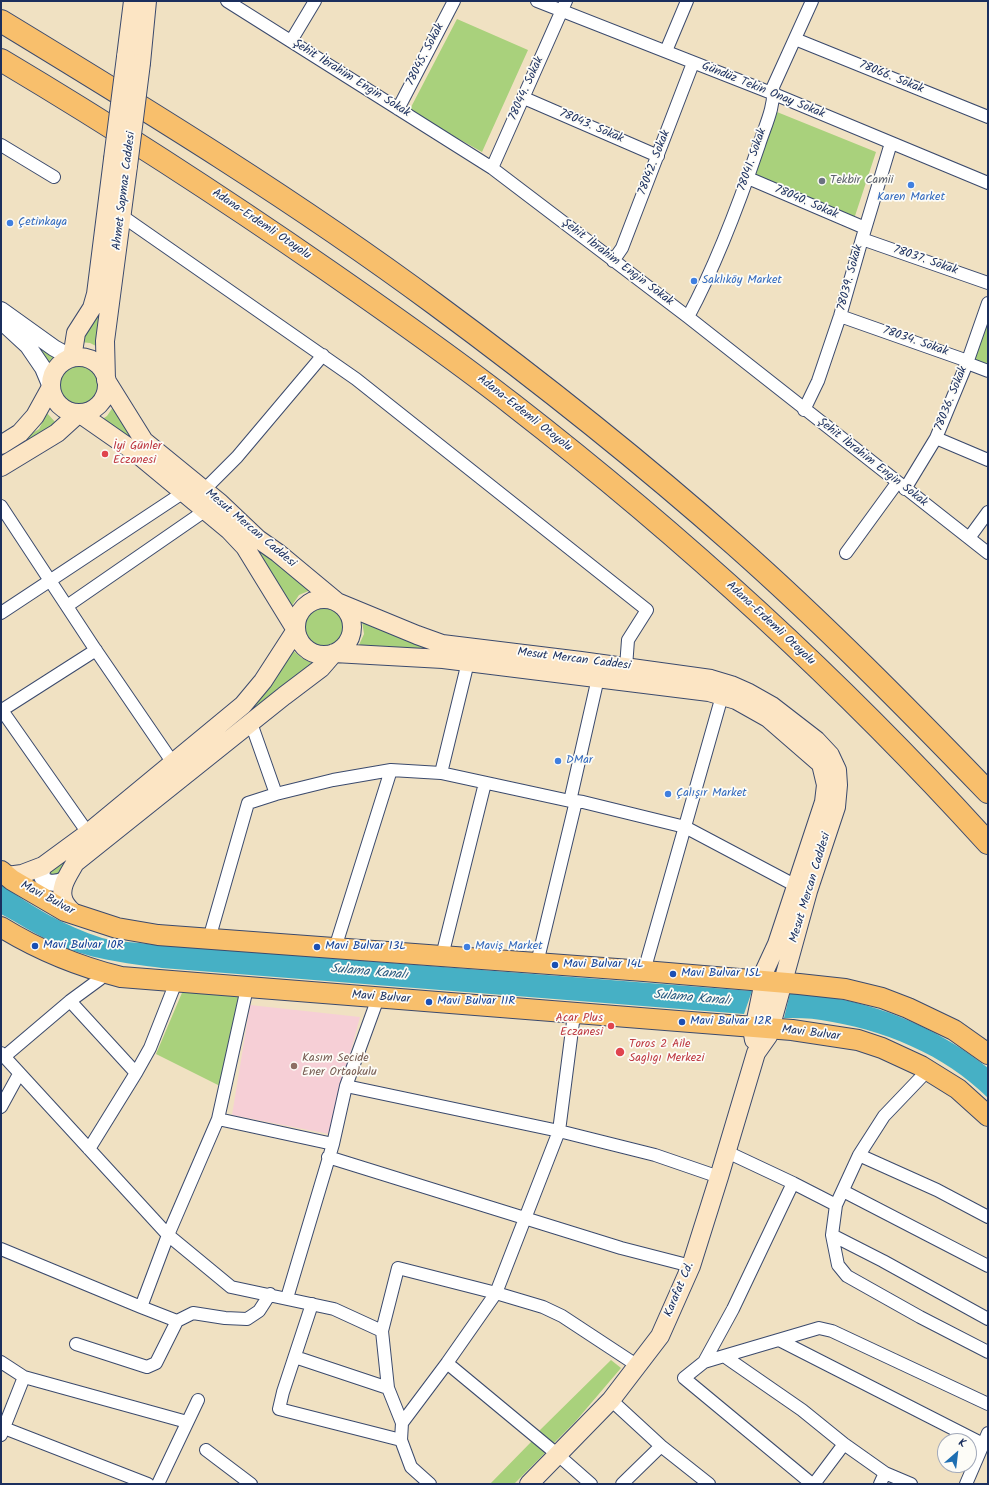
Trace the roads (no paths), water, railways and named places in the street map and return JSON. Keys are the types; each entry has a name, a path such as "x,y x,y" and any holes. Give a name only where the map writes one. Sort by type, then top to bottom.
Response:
{"highway":[{"path":"1,21 105,84 233,165 370,257 524,371 649,472 742,551 817,620 886,687 988,792"},
{"name":"Adana-Erdemli Otoyolu","path":"1,60 160,158 280,238 388,312 511,403 618,489 738,593 862,712 988,843"}],"main road":[{"name":"Ahmet Sapmaz Caddesi","path":"72,358 76,333 92,308 96,294 121,163 133,60 133,1"},
{"name":"Ahmet Sapmaz Caddesi","path":"133,60 147,1"},
{"name":"Ahmet Sapmaz Caddesi","path":"106,380 105,341 122,216 121,163"},
{"path":"1,445 20,432 36,416 51,387 54,372 58,366 65,361 80,357 94,362 100,367 106,380 106,390 103,399 97,406 89,411 79,413 71,412 57,403 53,396 51,387"},
{"name":"Mesut Mercan Caddesi","path":"106,380 144,440 220,503 258,539 278,553 337,602 442,644 627,674 709,692 736,700 768,718 821,764 826,785 824,802 802,889"},
{"path":"1,467 57,433 79,413"},
{"name":"Mesut Mercan Caddesi","path":"79,413 135,452 229,530 245,547 296,630"},
{"path":"74,914 64,901 63,888 65,880 75,863 321,668 334,653 342,648 348,641 352,624 349,615 337,602 328,599 320,599 304,607 299,614 296,622 298,638 310,651 317,654 326,655 334,653"},
{"path":"4,873 22,874 43,866 88,833 243,705 256,691 296,630"},
{"name":"Mesut Mercan Caddesi","path":"334,653 443,659 598,678 627,674 711,679 731,685 772,706 816,740 830,755 836,770 838,785 836,807 802,889 764,972 773,982 763,986 762,1028 753,1034 756,1053"},
{"name":"Mavi Bulvar","path":"4,873 12,880 64,911 117,928 158,935 644,971 845,989 882,998 908,1008 954,1030 988,1054"},
{"name":"Mavi Bulvar","path":"1,927 51,954 87,968 121,977 762,1028 824,1034 858,1040 882,1048 928,1070 958,1089 988,1116"},
{"name":"Karafat Cd.","path":"529,1484 611,1400 660,1336 691,1266 756,1053"}],"street":[{"name":"Şehit İbrahim Engin Sokak","path":"227,1 492,168 688,317 804,410 988,553"},
{"path":"291,41 315,1"},
{"name":"78045. Sokak","path":"398,109 454,1"},
{"name":"Gündüz Tekin Onay Sokak","path":"537,1 564,6 694,63 774,94 988,183"},
{"path":"666,51 687,1"},
{"name":"78041. Sokak","path":"688,317 705,286 748,178 774,102 773,87 812,1"},
{"name":"78044. Sokak","path":"492,168 564,6"},
{"name":"78066. Sokak","path":"795,39 988,117"},
{"name":"78042. Sokak","path":"613,261 622,248 694,63"},
{"name":"78043. Sokak","path":"524,98 658,156"},
{"name":"78039. Sokak","path":"804,410 818,381 840,316 891,143"},
{"path":"1,144 54,177"},
{"name":"78040. Sokak","path":"748,178 863,234"},
{"path":"122,216 356,379 646,610 628,640 627,674"},
{"name":"78037. Sokak","path":"863,234 988,283"},
{"name":"78036. Sokak","path":"846,554 901,486 936,438 967,363 988,303"},
{"path":"1,310 54,348 72,358"},
{"name":"78034. Sokak","path":"840,316 962,359 967,363 988,371"},
{"path":"1,321 28,346 43,368 51,387"},
{"path":"204,490 237,457 323,355"},
{"path":"936,438 988,460"},
{"path":"1,613 184,492"},
{"path":"1,506 66,606 173,763"},
{"path":"66,606 206,510"},
{"path":"968,538 988,512"},
{"path":"88,833 1,710 96,650"},
{"path":"441,773 468,662"},
{"path":"537,963 573,801 598,678"},
{"path":"644,971 722,696"},
{"path":"251,723 276,794"},
{"path":"335,948 391,770"},
{"path":"209,939 248,803 276,794 333,780 391,770 441,773 685,827 802,889"},
{"path":"442,956 485,783"},
{"path":"43,866 40,873 42,878 48,882 52,883 65,880"},
{"path":"100,979 2,1055 168,1235 231,1287 270,1294 334,1309 382,1331"},
{"path":"89,1149 150,1048 176,982"},
{"path":"141,1307 168,1235 218,1119 247,988"},
{"path":"287,1298 332,1144 346,1086 378,998"},
{"path":"70,1001 136,1073"},
{"path":"402,1423 448,1363 496,1293 559,1131 573,1022 579,1014"},
{"path":"928,1070 884,1116 859,1155 836,1205 832,1235 838,1265 847,1276 920,1317 988,1352"},
{"path":"1,1107 19,1074"},
{"path":"346,1086 559,1131 655,1155 719,1177"},
{"path":"218,1119 332,1144"},
{"path":"726,1152 836,1205"},
{"path":"859,1155 937,1190 988,1216"},
{"path":"328,1157 621,1248 691,1266"},
{"path":"704,1362 733,1309 793,1183"},
{"path":"843,1190 988,1266"},
{"path":"832,1235 883,1261 988,1319"},
{"path":"1,1249 177,1321"},
{"path":"430,1484 411,1467 401,1440 402,1423 388,1388 382,1331 398,1268 496,1293 543,1307 562,1316 638,1366"},
{"path":"76,1344 147,1367 156,1363 177,1321 193,1313 247,1319 259,1311 270,1294"},
{"path":"312,1304 278,1410 401,1440"},
{"path":"844,1444 813,1484 684,1378 704,1362 819,1328 832,1331 988,1404"},
{"path":"779,1340 983,1444"},
{"path":"724,1356 802,1410 844,1444 885,1473 911,1484"},
{"path":"295,1357 388,1388"},
{"path":"1,1362 24,1377 187,1422"},
{"path":"448,1363 591,1484"},
{"path":"24,1377 2,1432 148,1484"},
{"path":"158,1484 198,1400"},
{"path":"611,1400 661,1446 709,1484"},
{"path":"966,1484 988,1433"},
{"path":"622,1484 661,1446"},
{"path":"206,1450 251,1484"},
{"path":"880,1484 885,1473"}],"water":[{"name":"Sulama Kanalı","path":"1,884 37,908 62,922 102,938 113,940 148,944 752,991 744,1014 162,968 106,960 79,953 46,939 1,914"},
{"path":"790,993 833,998 859,1003 918,1024 954,1044 988,1068 988,1098 971,1082 932,1056 889,1037 844,1024 812,1019 784,1018"}],"place":[{"name":"Tekbir Camii","path":"822,181"},
{"name":"Karen Market","path":"911,185"},
{"name":"Çetinkaya","path":"10,223"},
{"name":"Saklıköy Market","path":"694,281"},
{"name":"İyi Günler Eczanesi","path":"105,454"},
{"name":"DMar","path":"558,761"},
{"name":"Çalışır Market","path":"668,794"},
{"name":"Mavi Bulvar 10R","path":"35,946"},
{"name":"Mavi Bulvar 13L","path":"317,947"},
{"name":"Maviş Market","path":"467,947"},
{"name":"Mavi Bulvar 14L","path":"555,965"},
{"name":"Mavi Bulvar 15L","path":"673,974"},
{"name":"Mavi Bulvar 11R","path":"429,1002"},
{"name":"Mavi Bulvar 12R","path":"682,1022"},
{"name":"Acar Plus Eczanesi","path":"611,1026"},
{"name":"Toros 2 Aile Saglıgı Merkezi","path":"620,1052"},
{"name":"Kasım Secide Ener Ortaokulu","path":"294,1066"}]}
